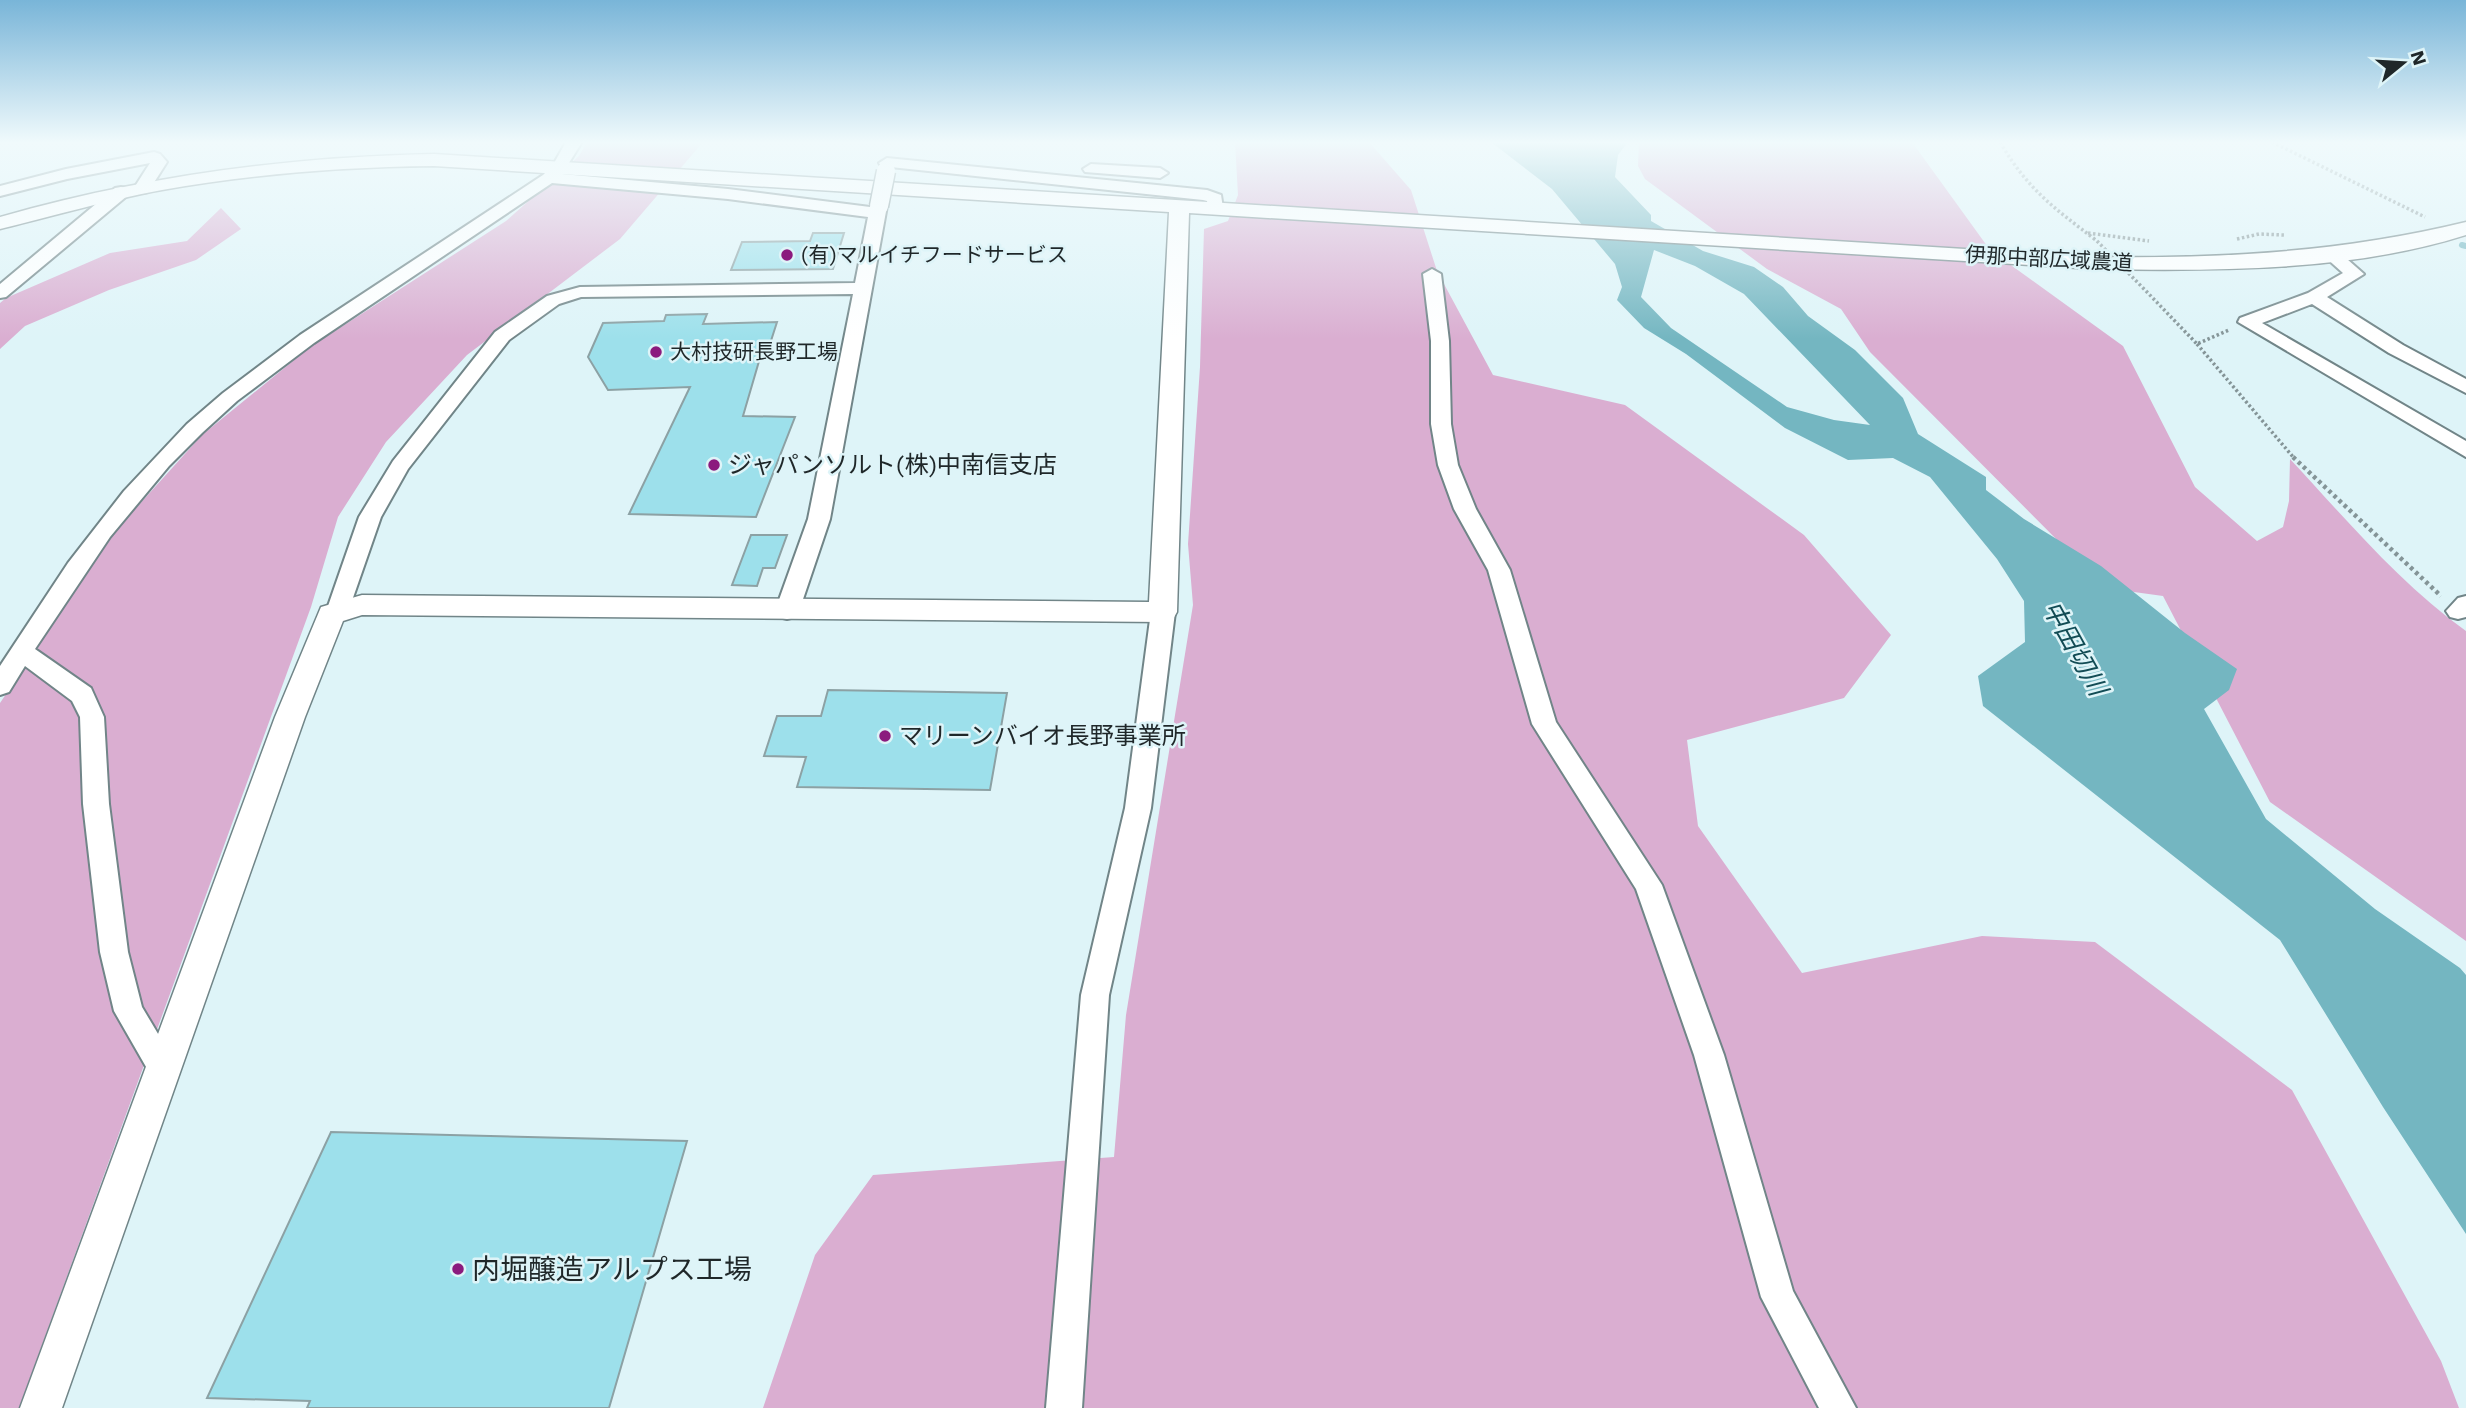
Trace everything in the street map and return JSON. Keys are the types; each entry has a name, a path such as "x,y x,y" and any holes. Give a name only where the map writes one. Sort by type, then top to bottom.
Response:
{"street":[{"name":"伊那中部広域農道","path":"0,223 60,208"},
{"path":"0,293 102,208"},
{"path":"0,686 77,563 138,485 229,397 327,325 502,208"},
{"path":"787,611 819,519 878,209 865,208"},
{"path":"1063,1408 1095,995 1138,808 1163,612 1179,208"},
{"name":"伊那中部広域農道","path":"1210,208 2094,263 2193,264 2333,256 2463,232"},
{"path":"2247,321 2314,297 2356,274 2333,256"},
{"path":"1432,274 1440,341 1441,424 1448,465 1465,509 1499,570 1544,724 1648,885 1709,1055 1778,1297 1838,1408"},
{"path":"339,609 370,517 400,466 502,336 554,300 580,292 862,288"},
{"path":"2314,297 2396,349 2466,387"},
{"path":"2247,321 2466,450"},
{"path":"41,1408 290,717 331,614 339,609 362,606 1163,612"},
{"path":"21,651 82,695 92,718 96,804 114,952 129,1011 164,1069"}],"path":[{"path":"2053,208 2097,241 2197,344 2298,463 2462,608"},
{"path":"2411,208 2463,232"},
{"path":"2197,344 2247,321"}],"shaded area":[{"path":"221,208 241,229 196,260 109,290 25,326 0,349 0,303 6,298 110,253 187,241"},
{"path":"521,208 647,208 620,239 467,355 386,442 338,517 311,607 19,1408 0,1408 0,703 117,529 202,435 310,347 506,221"},
{"path":"1233,208 1417,208 1437,271 1493,375 1625,405 1804,535 1891,635 1844,698 1687,740 1698,826 1802,973 1982,936 2095,942 2292,1090 2441,1361 2459,1408 763,1408 815,1255 873,1175 1114,1157 1126,1015 1193,605 1188,544 1200,367 1204,229 1228,221"},
{"path":"1684,208 1959,208 1990,250 2123,346 2195,487 2257,541 2283,527 2289,501 2290,459 2352,527 2418,593 2466,631 2466,941 2270,802 2163,596 2105,588 1870,352 1841,309 1767,269"}],"water":[{"name":"中田切川","path":"1568,208 1644,208 1651,215 1651,221 1703,251 1754,267 1783,287 1808,316 1855,350 1903,398 1918,434 1986,477 1986,490 2024,519 2101,566 2185,633 2237,669 2229,690 2204,709 2266,819 2375,909 2460,968 2466,975 2466,1234 2383,1107 2280,940 1983,706 1978,676 2025,642 2024,601 1997,559 1930,477 1893,458 1848,460 1785,428 1686,354 1644,328 1617,300 1622,287 1615,264","holes":["1654,250 1695,266 1744,294 1870,425 1834,420 1787,407 1671,328 1641,297"]}],"building":[{"name":"(有)マルイチフードサービス","path":"813,233 844,233 833,269 731,270 742,242 810,241"},
{"path":"707,314 703,324 777,322 768,350 762,351 743,416 795,417 756,517 629,514 690,387 608,390 588,357 603,323 664,321 666,315"},
{"path":"751,535 787,535 775,568 763,568 757,586 732,585"},
{"name":"マリーンバイオ長野事業所","path":"828,690 1007,693 990,790 797,787 806,757 764,756 777,716 821,716"},
{"name":"内堀醸造アルプス工場","path":"331,1132 687,1141 609,1408 307,1408 310,1401 207,1398"}],"waterway":[{"path":"2462,245 2466,246"}],"place":[{"name":"(有)マルイチフードサービス","path":"787,255"},
{"name":"大村技研長野工場","path":"656,352"},
{"name":"ジャパンソルト(株)中南信支店","path":"714,465"},
{"name":"マリーンバイオ長野事業所","path":"885,736"},
{"name":"内堀醸造アルプス工場","path":"458,1269"}]}
